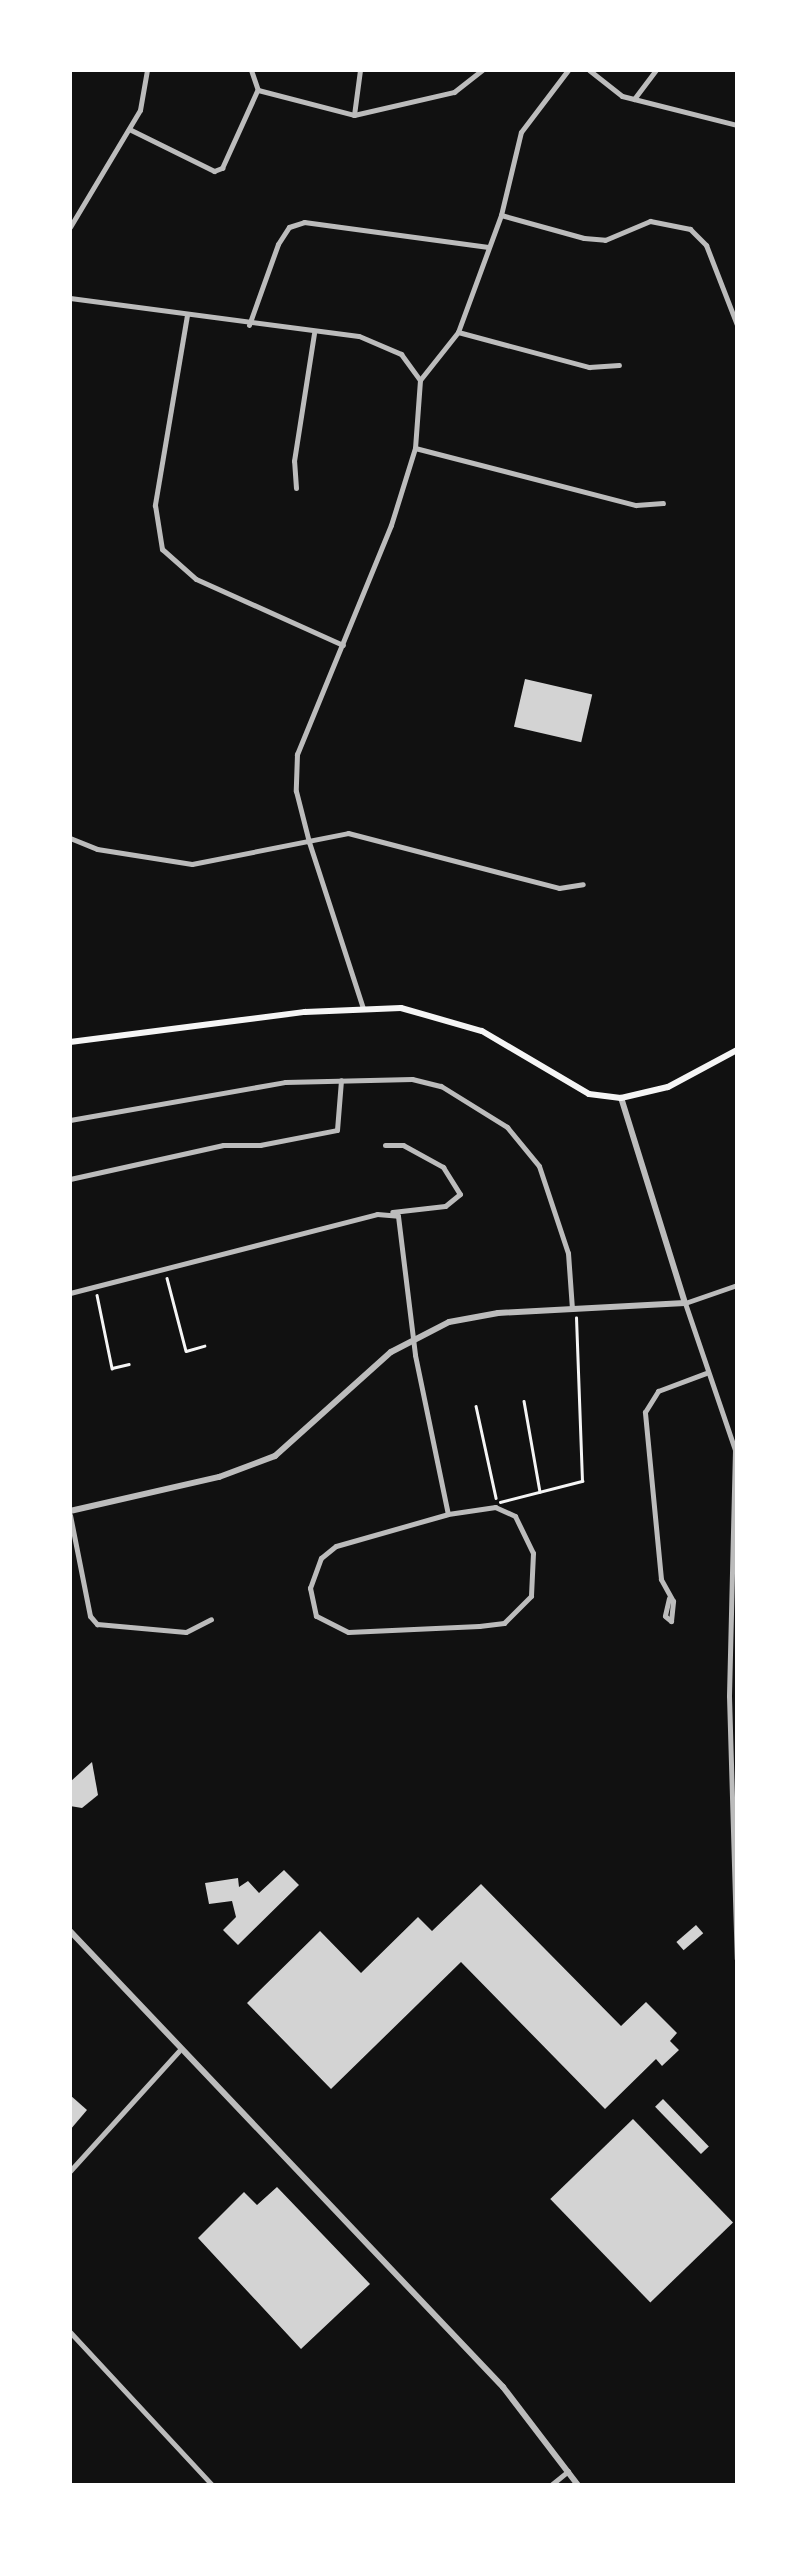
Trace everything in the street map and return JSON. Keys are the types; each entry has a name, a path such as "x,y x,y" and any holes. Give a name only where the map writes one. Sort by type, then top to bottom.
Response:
{"main road":[{"path":"70,1042 363,1008 442,1016 482,1031 589,1094 621,1098 668,1087 737,1050"}],"street":[{"path":"70,226 129,129 147,70"},
{"path":"129,129 214,171 222,168 258,90 251,70"},
{"path":"354,115 360,70"},
{"path":"258,90 354,115 454,92 482,70"},
{"path":"363,1008 296,791 298,740 343,645 414,448 420,380 458,332 502,215 521,132 568,70"},
{"path":"589,70 634,99 737,125"},
{"path":"634,99 656,70"},
{"path":"502,215 584,238 605,240 650,221 690,229 706,245 737,325"},
{"path":"249,325 278,244 289,228 304,222 488,247"},
{"path":"70,298 380,342 401,354 420,380"},
{"path":"187,315 155,505 162,549 196,579 343,645"},
{"path":"458,332 588,368 619,364"},
{"path":"296,488 294,461 314,334"},
{"path":"414,448 636,505 663,503"},
{"path":"70,838 97,850 192,864 348,833 559,888 583,884"},
{"path":"70,1120 284,1082 412,1079 441,1086 506,1127 548,1184 568,1253 574,1312"},
{"path":"70,1179 223,1144 260,1145 337,1130 341,1080"},
{"path":"621,1098 736,1470 729,1713 737,1959"},
{"path":"70,1293 165,1272 389,1212 445,1206 460,1194 443,1167 403,1144 385,1145"},
{"path":"389,1212 401,1221 406,1241 412,1337 448,1514"},
{"path":"211,1619 186,1632 98,1624 90,1616 70,1513 219,1477 275,1456 412,1337 488,1314 685,1303 737,1285"},
{"path":"669,1598 661,1579 646,1412 658,1392 706,1373"},
{"path":"496,1505 515,1516 534,1553 531,1596 504,1623 348,1632 316,1616 310,1588 321,1558 336,1546 448,1514 496,1505"},
{"path":"70,1932 502,2387 578,2485"},
{"path":"70,2170 180,2050"},
{"path":"70,2332 212,2485"},
{"path":"551,2485 568,2471"}],"path":[{"path":"165,1272 186,1351 204,1346"},
{"path":"96,1288 112,1368 129,1364"},
{"path":"476,1406 496,1505 582,1480 574,1312"},
{"path":"524,1401 540,1492"}],"building":[{"path":"525,679 592,695 581,742 514,727"},
{"path":"92,1762 98,1795 82,1808 70,1806 70,1782"},
{"path":"284,1870 299,1885 238,1945 223,1930 236,1917 232,1901 209,1904 205,1883 238,1878 239,1887 248,1881 259,1893"},
{"path":"481,1884 621,2026 646,2002 677,2033 670,2041 679,2050 662,2066 656,2059 605,2109 461,1962 331,2089 247,2003 320,1931 361,1973 418,1917 432,1931"},
{"path":"696,1925 703,1933 684,1950 676,1942"},
{"path":"70,2095 87,2110 70,2130"},
{"path":"663,2099 709,2146 701,2154 655,2107"},
{"path":"633,2119 733,2223 650,2302 550,2199"},
{"path":"277,2187 370,2284 301,2349 198,2238 244,2192 257,2205"}]}
